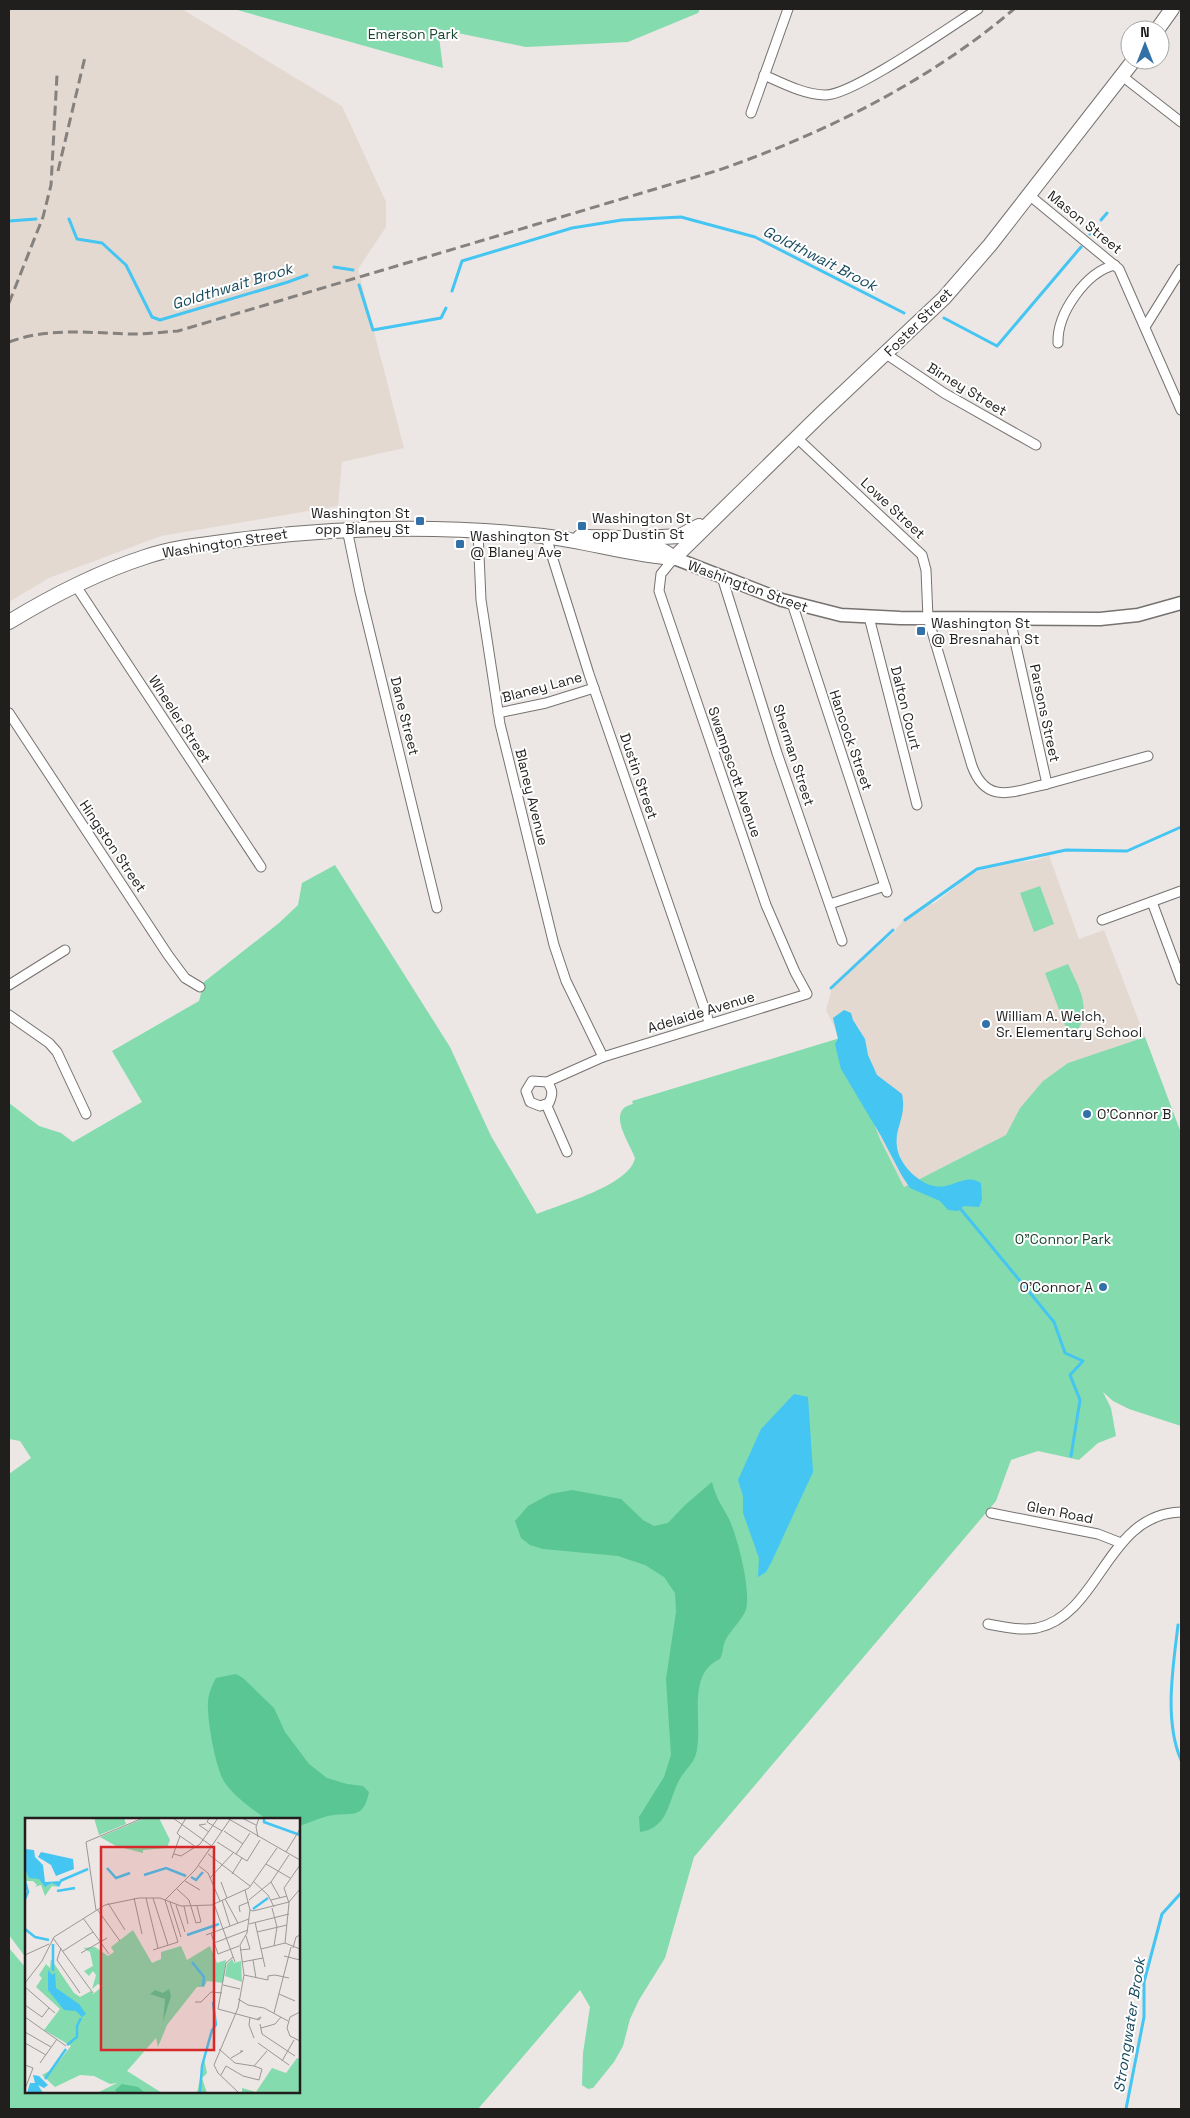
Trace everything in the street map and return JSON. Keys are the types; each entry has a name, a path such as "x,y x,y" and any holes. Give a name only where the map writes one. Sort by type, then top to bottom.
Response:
{"main road":[{"path":"1164,20 1172,9"},
{"name":"Foster Street","path":"674,558 944,298 1029,195 1126,70"},
{"path":"626,538 680,536 715,517"},
{"name":"Washington Street","path":"9,622 76,586 130,562 164,551 287,534 347,529 404,528 546,536 626,538 660,547 674,558 792,603 841,615 1010,619 1112,618 1153,612 1181,603"},
{"name":"Washington Street","path":"546,536 650,556 674,558"}],"street":[{"path":"751,113 788,9"},
{"path":"764,75 817,94 833,95 858,83 926,43 978,9"},
{"path":"1122,76 1181,122"},
{"name":"Mason Street","path":"1029,195 1115,265 1145,327 1181,410"},
{"path":"1058,343 1060,324 1074,298 1097,272 1102,268 1115,265"},
{"path":"1145,327 1181,269"},
{"name":"Birney Street","path":"886,354 944,393 1036,445"},
{"name":"Lowe Street","path":"797,438 922,555 926,570 928,618 972,766 980,785"},
{"name":"Dane Street","path":"347,529 360,592 437,908"},
{"name":"Blaney Avenue","path":"478,532 481,600 498,713 554,945 566,981 603,1057"},
{"name":"Dustin Street","path":"546,536 594,688 709,1022"},
{"name":"Swampscott Avenue","path":"674,558 661,574 658,591 766,905 795,972 807,994"},
{"name":"Sherman Street","path":"722,577 778,753 842,941"},
{"name":"Wheeler Street","path":"76,586 261,867"},
{"name":"Hancock Street","path":"792,603 886,889 830,904"},
{"name":"Dalton Court","path":"869,617 916,805"},
{"name":"Parsons Street","path":"1010,619 1046,784"},
{"name":"Blaney Lane","path":"498,713 546,703 594,688"},
{"name":"Hingston Street","path":"9,713 168,955 185,978 200,987"},
{"name":"Parsons Street","path":"980,785 986,790 997,792 1046,784 1148,756"},
{"path":"1102,920 1181,891"},
{"path":"1152,902 1181,980"},
{"path":"9,985 66,950"},
{"name":"Adelaide Avenue","path":"547,1082 603,1057 709,1022 807,994"},
{"path":"9,1015 49,1043 57,1052 86,1114"},
{"path":"532,1081 547,1082 551,1087 552,1095 546,1104 540,1106 530,1102 526,1092 532,1081"},
{"path":"546,1104 567,1152"},
{"path":"988,1624 1025,1629 1036,1628 1055,1621 1076,1602 1122,1543 1152,1518 1181,1512"},
{"name":"Glen Road","path":"991,1513 1098,1534 1122,1543"}],"shaded area":[{"path":"9,9 182,9 342,106 386,202 386,227 358,269 404,448 342,462 338,506 161,536 49,578 9,602"},
{"name":"William A. Welch, Sr. Elementary School","path":"1049,855 1079,939 1104,930 1145,1037 1068,1063 1043,1081 1020,1108 1007,1135 904,1187 880,1139 840,1038 826,1010 832,987 893,933 905,918 922,906 935,903 973,873 994,865 1037,860"}],"green space":[{"name":"Emerson Park","path":"234,9 700,9 698,13 628,42 526,47 438,29 443,68"},
{"name":"O\"Connor Park","path":"335,865 450,1047 491,1136 537,1214 608,1185 621,1177 630,1168 635,1158 620,1120 621,1113 625,1107 633,1104 632,1101 840,1038 880,1139 904,1187 1006,1135 1020,1108 1043,1081 1068,1063 1145,1037 1181,1133 1181,1426 1129,1409 1113,1401 1103,1392 1111,1408 1116,1436 1098,1443 1079,1460 1038,1451 1011,1460 996,1501 694,1857 665,1958 639,2000 630,2019 623,2046 614,2062 593,2088 588,2089 582,2085 583,2053 590,2007 580,1990 478,2109 9,2109 9,1948 25,1967 25,2093 300,2093 300,1818 25,1818 25,1957 9,1935 9,1474 31,1458 20,1441 9,1439 9,1103 39,1126 61,1133 73,1142 142,1102 112,1051 199,1001 204,982 279,923 298,905 302,883"},
{"path":"1040,886 1054,924 1034,932 1020,893"},
{"path":"1068,964 1080,990 1084,1007 1081,1024 1076,1034 1068,1033 1045,973"},
{"path":"712,1482 717,1497 732,1525 746,1579 747,1604 743,1616 725,1641 720,1659 709,1666 703,1676 699,1688 698,1742 695,1758 681,1777 663,1818 657,1825 640,1832 639,1817 664,1777 671,1755 666,1679 676,1612 675,1593 664,1577 645,1565 618,1556 543,1549 530,1545 521,1538 515,1521 528,1506 550,1494 572,1490 621,1499 643,1520 654,1526 668,1523 685,1505"},
{"path":"236,1674 243,1678 274,1708 285,1732 309,1764 327,1778 347,1784 363,1786 369,1792 363,1808 354,1813 328,1816 300,1826 300,1818 265,1818 244,1802 225,1783 213,1747 208,1704 212,1685 216,1678"}],"water":[{"path":"844,1010 851,1013 853,1020 865,1039 868,1055 877,1075 902,1094 903,1110 897,1134 897,1147 905,1166 916,1177 934,1186 947,1186 969,1179 981,1183 982,1200 979,1207 964,1206 958,1211 948,1210 940,1201 910,1188 841,1069 835,1044 838,1039 833,1018"},
{"path":"794,1394 808,1397 813,1472 771,1563 766,1572 758,1577 759,1558 743,1513 743,1496 738,1480 761,1429"}],"waterway":[{"name":"Goldthwait Brook","path":"1101,220 1107,213"},
{"name":"Goldthwait Brook","path":"452,291 462,261 572,228 622,220 681,217 755,237 904,313"},
{"name":"Goldthwait Brook","path":"9,221 36,219"},
{"name":"Goldthwait Brook","path":"69,219 77,239 102,243 126,265 152,317 160,320 307,275"},
{"name":"Goldthwait Brook","path":"1090,234 1095,227"},
{"name":"Goldthwait Brook","path":"944,318 997,346 1081,247"},
{"name":"Goldthwait Brook","path":"334,267 353,270"},
{"name":"Goldthwait Brook","path":"359,285 373,330 441,318 446,308"},
{"name":"Strongwater Brook","path":"905,920 977,869 1066,850 1127,851 1181,827"},
{"name":"Strongwater Brook","path":"831,988 893,930"},
{"name":"Strongwater Brook","path":"959,1207 1054,1322 1065,1353 1083,1361 1070,1375 1080,1400 1071,1456"},
{"name":"Strongwater Brook","path":"1178,1625 1172,1676 1171,1711 1176,1745 1181,1760"},
{"name":"Strongwater Brook","path":"1126,2109 1144,2017 1144,1982 1162,1914 1181,1893"}],"railway":[{"path":"9,342 24,337 54,333 132,334 178,331 719,170 797,140 874,103 947,59 1014,9"},
{"path":"58,171 85,57"},
{"path":"9,303 43,217 51,185 57,75"}],"place":[{"name":"Washington St opp Blaney St","path":"420,521"},
{"name":"Washington St opp Dustin St","path":"582,526"},
{"name":"Washington St @ Blaney Ave","path":"460,544"},
{"name":"Washington St @ Bresnahan St","path":"921,631"},
{"name":"William A. Welch, Sr. Elementary School","path":"986,1024"},
{"name":"O'Connor B","path":"1087,1114"},
{"name":"O'Connor A","path":"1103,1287"}]}
